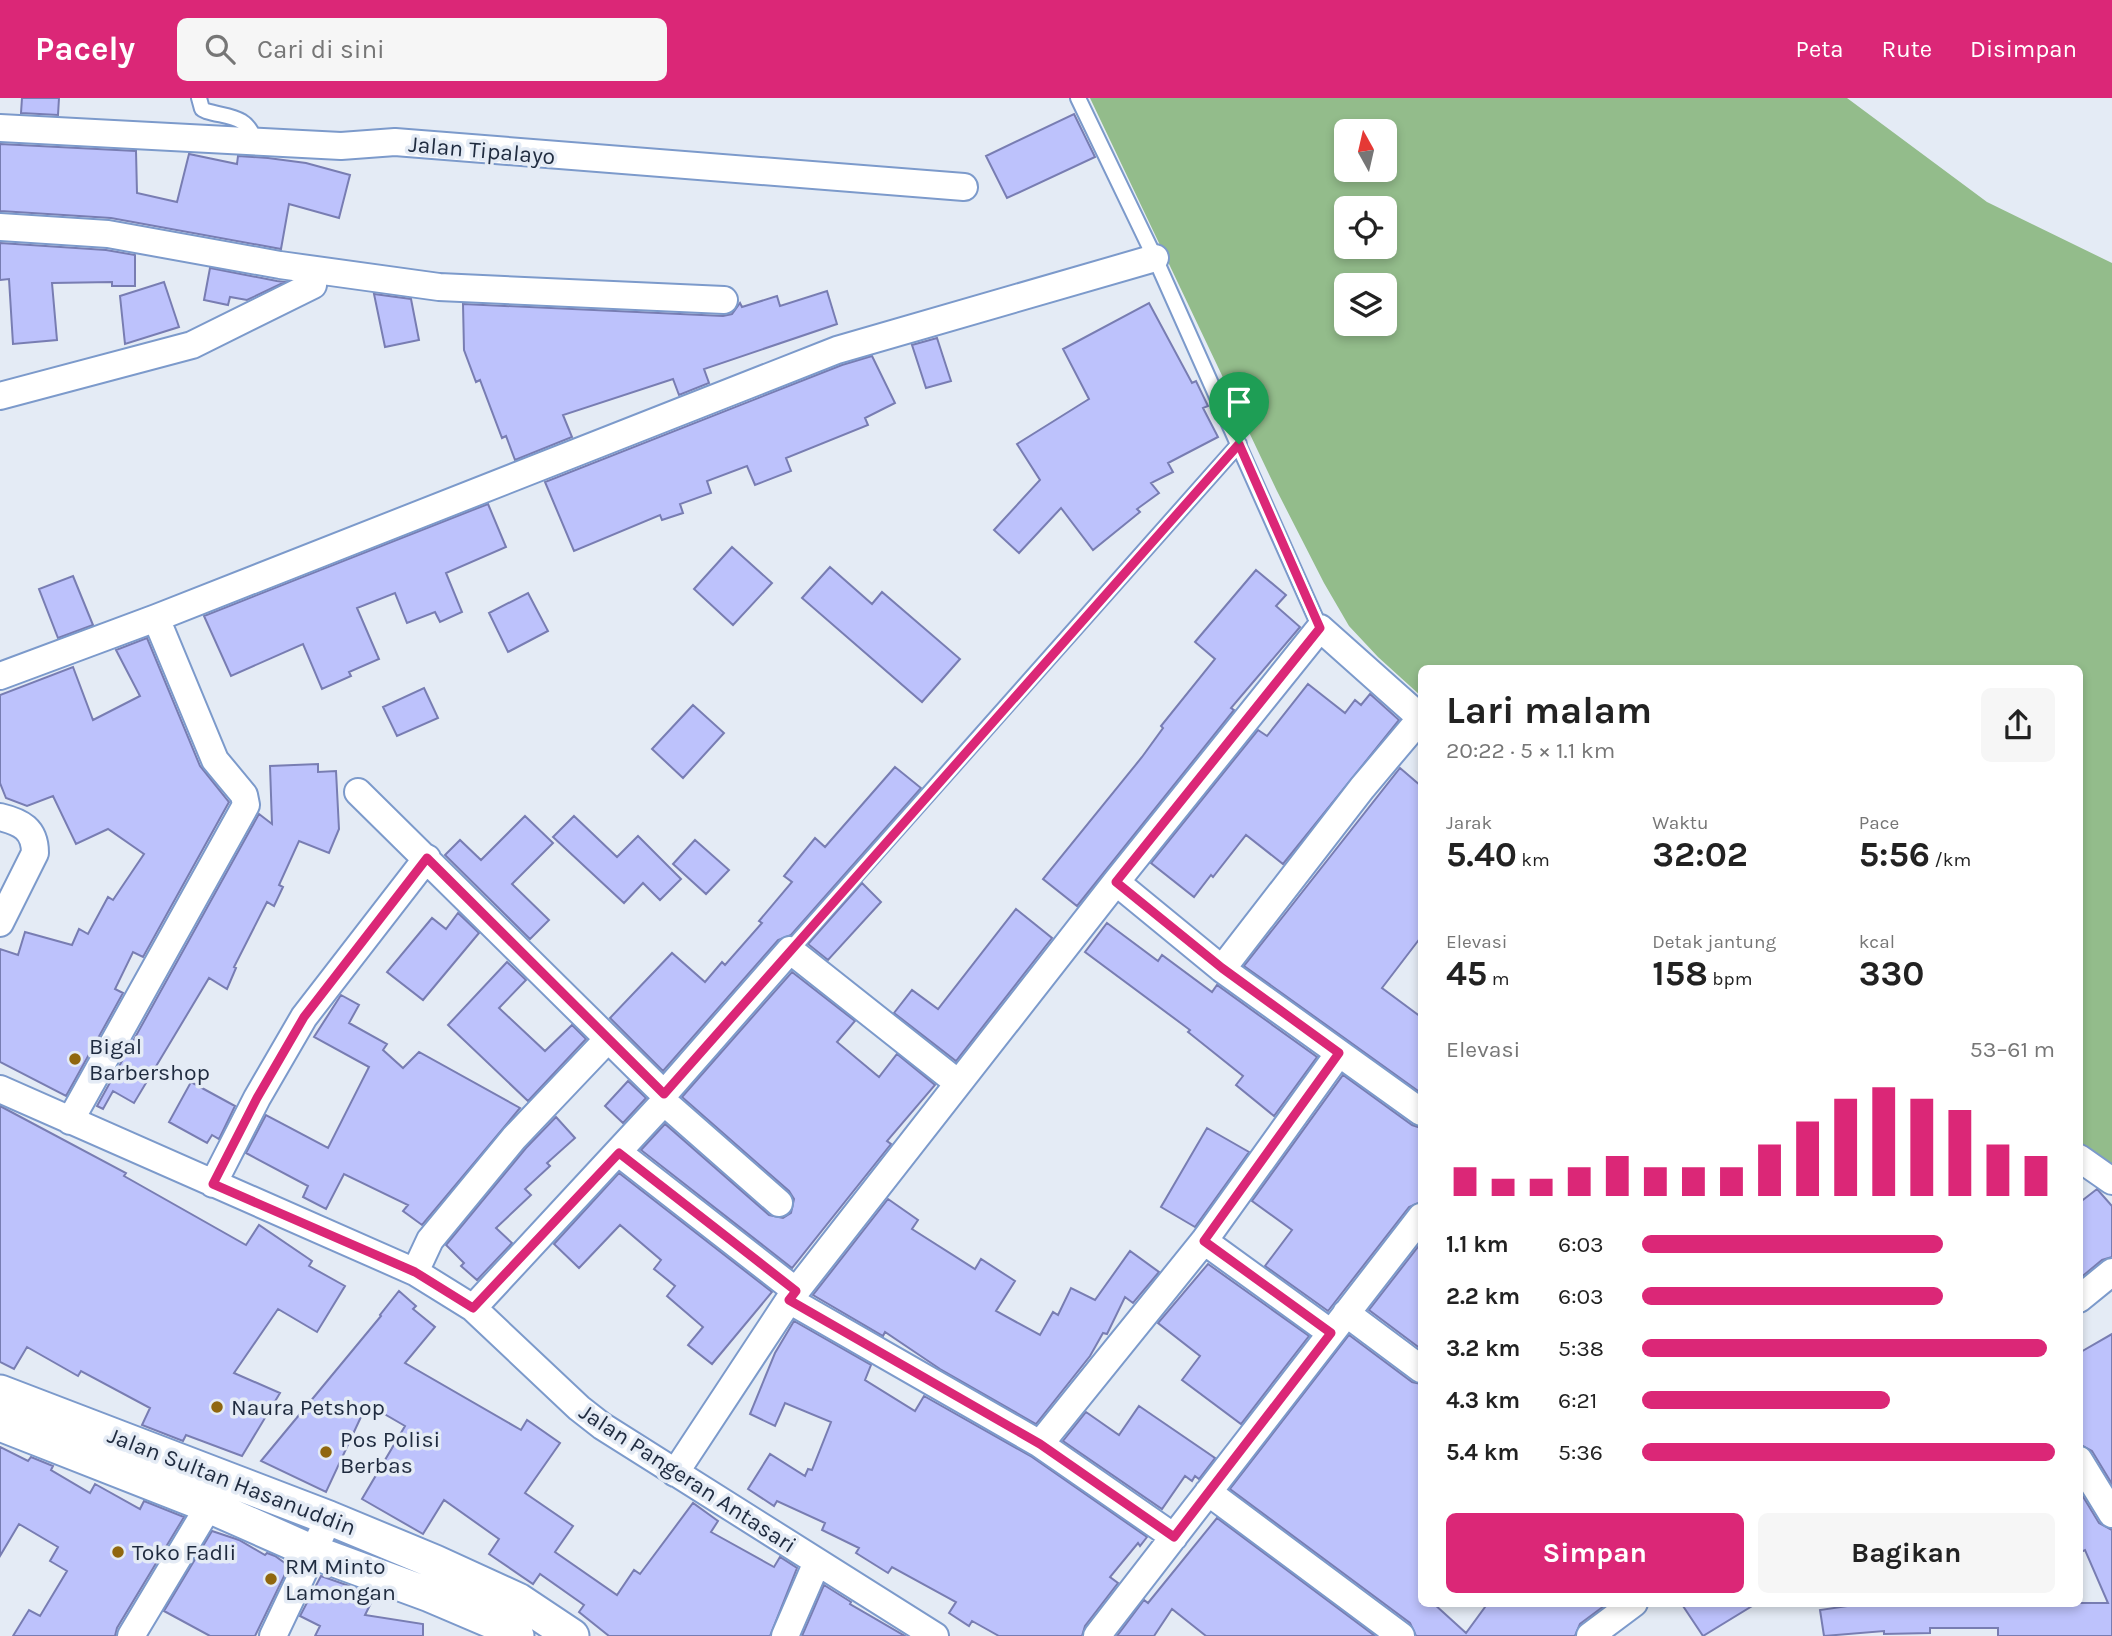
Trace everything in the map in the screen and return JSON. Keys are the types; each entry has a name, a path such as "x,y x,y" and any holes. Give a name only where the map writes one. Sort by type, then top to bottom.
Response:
{"street":[{"name":"Jalan Tipalayo","path":"0,128 341,146 395,142 964,187"},
{"path":"0,227 108,234 280,265 439,287 724,300"},
{"path":"0,676 156,618 837,350 1155,258"},
{"path":"0,396 192,345 313,285"},
{"path":"70,1121 246,805 244,795 215,760 156,618"},
{"path":"675,1473 793,1296 1116,882 1320,628 1418,715"},
{"path":"1222,968 1362,788 1418,722"},
{"path":"358,792 427,858 664,1098 779,1203"},
{"path":"0,817 19,822 27,828 35,843 34,853 0,923"},
{"path":"213,1184 257,1098 304,1017 427,858"},
{"path":"1116,882 1222,968 1418,1110"},
{"path":"473,1308 619,1153 790,950 958,1083"},
{"path":"415,1272 430,1240 514,1138 608,1040"},
{"path":"1040,1444 1204,1241 1339,1053"},
{"name":"Jalan Pangeran Antasari","path":"0,1089 415,1272 473,1308 579,1408 675,1473 935,1636"},
{"path":"619,1153 793,1296 1040,1444 1174,1537"},
{"path":"2083,1161 2112,1181"},
{"path":"1097,1636 1418,1221"},
{"path":"1204,1241 1339,1323 1418,1366"},
{"path":"2083,1296 2112,1272"},
{"name":"Jalan Sultan Hasanuddin","path":"0,1392 329,1518 519,1600 572,1636"},
{"name":"Jalan Sultan Hasanuddin","path":"0,1424 209,1506 313,1552 430,1595 498,1624 517,1636"},
{"path":"2083,1467 2112,1514"},
{"path":"1208,1492 1401,1636"},
{"path":"131,1636 209,1506"},
{"path":"273,1636 329,1518"},
{"path":"785,1636 817,1562"},
{"path":"1590,1636 1629,1607"}],"lane":[{"path":"199,98 205,111 244,121 251,127 255,141"},
{"path":"1078,98 1155,258 1320,628"},
{"path":"790,950 1239,444"}],"shaded area":[{"path":"1090,98 1847,98 1987,202 2112,263 2112,1168 2083,1146 2083,665 1418,665 1418,693 1349,626 1277,491"}],"building":[{"path":"22,98 59,98 58,115 21,113"},
{"path":"1074,114 1095,157 1007,198 986,156"},
{"path":"0,144 136,151 137,193 177,202 189,154 237,164 238,156 268,158 306,163 350,175 339,218 289,204 281,249 111,218 0,211"},
{"path":"0,243 106,250 135,255 135,286 112,286 112,282 52,283 57,340 13,344 9,279 0,280"},
{"path":"210,268 285,282 247,300 230,297 228,305 204,300"},
{"path":"164,282 179,327 125,344 120,296"},
{"path":"827,291 837,324 704,369 709,383 679,395 673,379 563,415 572,437 515,460 506,436 502,438 480,380 476,382 464,350 463,304 723,316 732,314 740,303 742,307 777,296 780,306"},
{"path":"374,294 411,299 419,340 385,347"},
{"path":"1149,303 1192,383 1196,381 1208,406 1203,408 1218,437 1168,463 1173,472 1151,483 1159,493 1137,509 1140,512 1093,550 1061,508 1019,553 994,530 1040,480 1017,444 1089,399 1063,349"},
{"path":"937,338 951,381 926,388 912,345"},
{"path":"872,356 895,403 865,418 868,425 786,458 791,471 755,485 747,466 707,481 711,493 680,504 683,513 662,520 660,515 574,551 545,482 842,365"},
{"path":"488,504 506,547 446,573 462,612 440,622 435,612 407,623 395,593 357,608 379,659 349,672 351,676 322,689 303,644 231,676 204,616"},
{"path":"732,547 772,583 733,625 694,589"},
{"path":"830,567 872,604 882,592 960,659 922,702 802,598"},
{"path":"1256,570 1286,595 1276,606 1300,627 1231,708 1234,710 1077,906 1043,879 1142,757 1163,728 1161,726 1215,659 1195,642"},
{"path":"73,576 93,625 58,638 39,589"},
{"path":"528,593 548,631 508,652 489,613"},
{"path":"147,638 200,766 229,802 143,957 133,952 115,989 123,993 66,1096 0,1062 0,949 18,955 25,932 72,945 79,929 88,934 108,897 113,900 144,854 108,829 76,844 53,796 27,806 6,798 0,783 0,695 73,667 93,720 140,696 116,650"},
{"path":"1308,684 1345,713 1355,700 1361,705 1370,694 1399,720 1283,864 1246,835 1194,897 1151,863 1258,730 1267,736"},
{"path":"424,688 438,718 397,736 383,707"},
{"path":"693,705 724,733 683,778 652,749"},
{"path":"318,764 318,772 336,771 339,829 329,853 299,841 279,885 283,887 274,906 267,902 234,967 236,968 227,989 209,978 134,1103 113,1091 103,1109 97,1106 259,814 272,824 270,766"},
{"path":"895,767 921,788 791,935 778,940 663,1071 610,1018 672,953 705,982 722,962 725,965 762,923 759,921 792,882 784,876 815,838 825,847"},
{"path":"1400,768 1418,783 1418,941 1382,988 1418,1015 1418,1091 1244,966"},
{"path":"525,816 553,843 512,884 549,920 530,939 445,855 460,840 481,860"},
{"path":"574,816 617,857 638,836 681,879 660,900 643,883 624,903 553,837"},
{"path":"695,840 729,870 706,894 673,864"},
{"path":"862,883 881,902 828,960 808,944"},
{"path":"1016,909 1052,938 956,1061 894,1013 912,990 938,1009"},
{"path":"458,913 479,933 423,1000 387,972 432,918 446,929"},
{"path":"1107,923 1158,961 1162,955 1212,992 1217,985 1317,1057 1274,1116 1236,1085 1243,1076 1188,1032 1190,1030 1085,952"},
{"path":"507,962 526,980 499,1008 545,1051 572,1025 586,1039 528,1101 448,1025"},
{"path":"792,972 855,1021 837,1042 879,1077 897,1054 935,1085 887,1141 891,1144 792,1268 641,1150 665,1124 769,1215 783,1218 791,1213 794,1199 789,1191 682,1097"},
{"path":"341,995 359,1005 349,1023 387,1044 383,1050 403,1068 419,1052 520,1108 422,1225 403,1211 408,1205 344,1174 326,1209 303,1197 308,1186 246,1153 266,1115 328,1148 369,1067 314,1037"},
{"path":"1343,1075 1418,1127 1418,1203 1409,1207 1328,1311 1265,1266 1292,1230 1252,1201"},
{"path":"628,1081 646,1098 623,1123 605,1106"},
{"path":"191,1082 235,1106 219,1139 212,1135 207,1143 169,1122"},
{"path":"0,1106 126,1173 124,1176 246,1245 259,1225 312,1261 309,1266 345,1286 317,1332 278,1309 234,1373 280,1393 242,1456 186,1435 183,1441 142,1425 150,1408 81,1371 78,1376 27,1347 14,1369 0,1362"},
{"path":"556,1117 575,1138 547,1163 550,1166 525,1189 531,1195 496,1228 512,1243 477,1280 461,1266 464,1263 446,1245 526,1148"},
{"path":"1207,1128 1249,1152 1195,1227 1161,1207"},
{"path":"619,1173 772,1292 712,1364 688,1345 703,1327 667,1296 675,1286 654,1269 661,1260 620,1225 579,1268 554,1244"},
{"path":"2097,1189 2112,1206 2112,1257 2102,1260 2083,1276 2083,1200"},
{"path":"888,1199 918,1220 912,1229 975,1269 981,1259 1015,1281 996,1311 1040,1335 1053,1312 1058,1315 1071,1288 1095,1300 1130,1251 1159,1272 1133,1303 1125,1297 1107,1334 1103,1333 1090,1356 1036,1424 940,1369 885,1332 883,1336 813,1295"},
{"path":"1418,1247 1418,1347 1369,1310"},
{"path":"1208,1264 1309,1336 1241,1424 1182,1380 1200,1356 1158,1323"},
{"path":"399,1291 416,1306 413,1309 435,1327 405,1363 521,1430 527,1420 560,1443 525,1493 573,1526 555,1552 617,1595 634,1570 640,1574 693,1503 718,1521 711,1532 774,1567 780,1557 797,1568 770,1636 609,1636 579,1612 584,1605 540,1574 533,1584 489,1554 499,1539 444,1500 423,1534 362,1499 405,1426 367,1404 326,1492 261,1461"},
{"path":"794,1321 871,1365 865,1380 915,1411 924,1396 1032,1457 1147,1537 1140,1546 1138,1543 1110,1577 1118,1583 1085,1626 1082,1636 999,1636 972,1621 969,1626 949,1613 956,1602 892,1567 888,1573 856,1553 859,1548 822,1530 825,1523 777,1501 774,1506 748,1489 770,1454 805,1476 808,1469 812,1470 831,1422 785,1403 775,1426 750,1414 775,1353"},
{"path":"2112,1334 2112,1484 2092,1451 2083,1446 2083,1351"},
{"path":"1349,1335 1412,1382 1418,1383 1418,1607 1437,1607 1466,1633 1485,1607 1603,1607 1580,1624 1575,1636 1416,1636 1410,1623 1230,1489"},
{"path":"1139,1406 1215,1458 1199,1479 1195,1476 1192,1481 1185,1476 1162,1509 1063,1441 1086,1412 1119,1435"},
{"path":"0,1447 28,1461 31,1457 53,1466 51,1470 90,1493 95,1484 140,1509 144,1501 184,1517 117,1628 115,1636 13,1636 29,1610 40,1616 67,1571 50,1561 58,1547 19,1524 0,1556"},
{"path":"2083,1497 2099,1523 2112,1530 2112,1636 1998,1636 1998,1628 1930,1628 1930,1633 1884,1634 1884,1631 1824,1636 1820,1610 1841,1607 2083,1607 2083,1603 2108,1603 2085,1550 2083,1551"},
{"path":"1217,1518 1375,1636 1206,1636 1172,1609 1154,1636 1117,1636 1144,1600 1148,1603"},
{"path":"212,1531 239,1540 265,1555 267,1553 275,1556 289,1566 255,1636 210,1636 164,1611"},
{"path":"321,1576 375,1595 365,1615 423,1624 423,1636 315,1636 320,1626 300,1616"},
{"path":"824,1585 851,1602 850,1604 905,1636 802,1636"},
{"path":"1684,1607 1750,1607 1703,1636"}],"place":[{"name":"Bigal Barbershop","path":"75,1059"},
{"name":"Naura Petshop","path":"217,1407"},
{"name":"Pos Polisi Berbas","path":"326,1452"},
{"name":"Toko Fadli","path":"118,1552"},
{"name":"RM Minto Lamongan","path":"271,1579"}],"route":[{"path":"1239,444 1320,628 1116,882 1222,968 1339,1053 1204,1241 1331,1333 1174,1537 1040,1444 789,1300 796,1291 619,1153 473,1308 415,1272 213,1184 257,1098 304,1017 427,858 664,1094 1239,444"}]}
